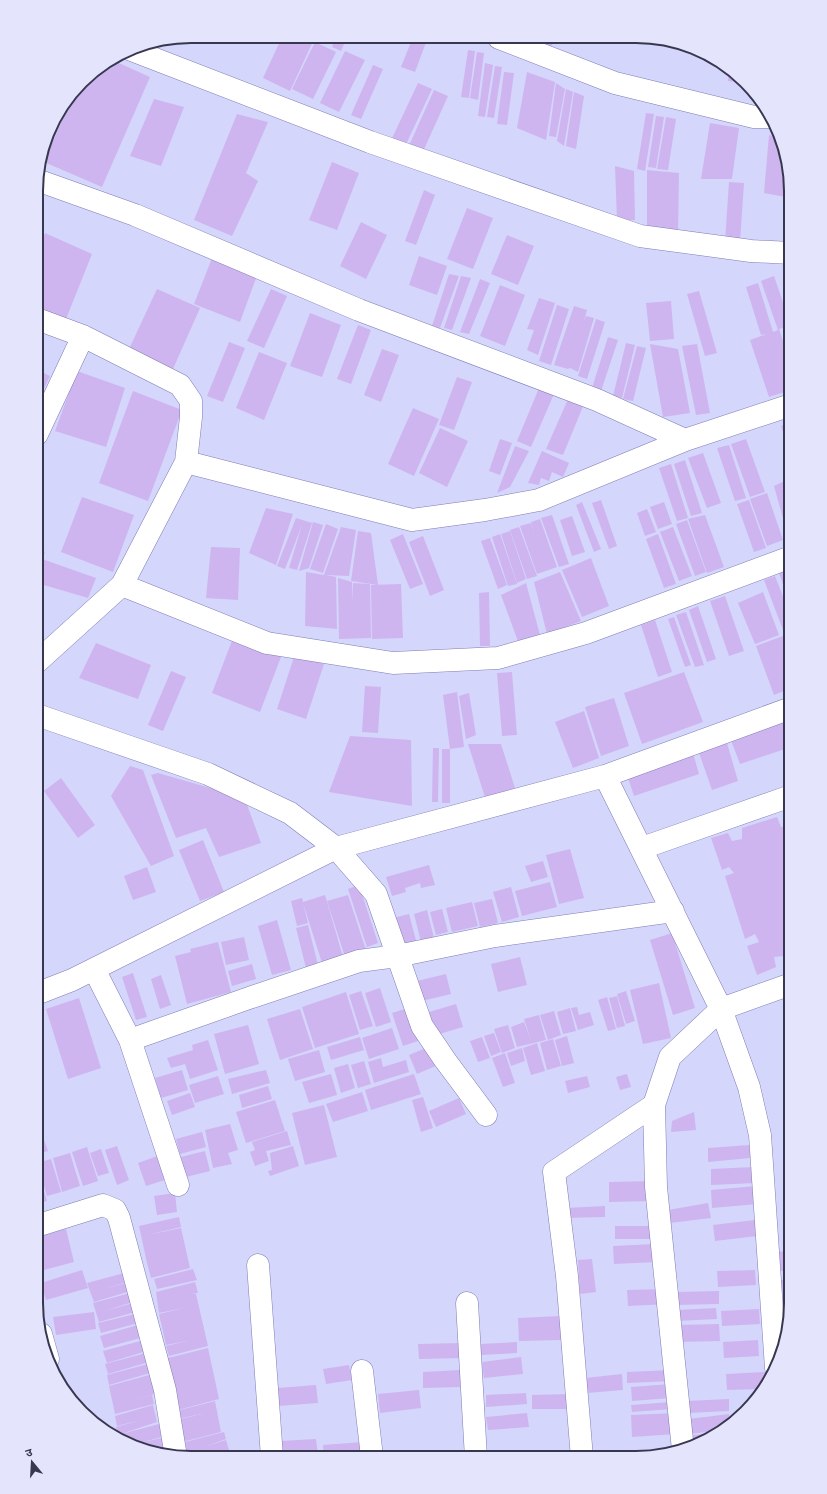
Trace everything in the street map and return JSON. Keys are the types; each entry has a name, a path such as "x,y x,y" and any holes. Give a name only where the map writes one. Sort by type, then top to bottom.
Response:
{"street":[{"path":"512,43 616,83 754,117 764,117"},
{"path":"139,52 370,142 640,236 751,251 784,253"},
{"path":"43,182 135,216 358,310 597,400 685,440"},
{"path":"43,321 83,336 180,385 191,401 191,417 186,462 122,585 43,657"},
{"path":"43,421 83,336"},
{"path":"186,462 412,520 484,510 539,500 685,440 784,407"},
{"path":"122,585 267,643 393,663 498,658 586,633 784,560"},
{"path":"43,991 72,980 336,848 605,776 784,711"},
{"path":"43,717 208,774 290,813 336,848 376,894 422,1026 486,1115"},
{"path":"605,776 674,911 721,1009 749,1087 760,1135 775,1353"},
{"path":"642,848 784,798"},
{"path":"130,1040 359,961 397,956 495,936 674,911"},
{"path":"94,969 130,1040 178,1185"},
{"path":"682,1443 656,1187 654,1105 670,1057 721,1009 784,986"},
{"path":"581,1451 567,1276 554,1172 654,1105"},
{"path":"43,1224 103,1205 115,1210 119,1218 164,1390 175,1450"},
{"path":"258,1265 272,1451"},
{"path":"467,1303 476,1451"},
{"path":"362,1371 371,1451"}],"building":[{"path":"279,43 312,43 290,91 263,78"},
{"path":"315,43 336,52 313,99 292,89"},
{"path":"334,43 344,43 341,51 332,47"},
{"path":"411,43 426,43 415,72 401,67"},
{"path":"542,43 553,43 551,47"},
{"path":"468,50 475,51 469,98 461,97"},
{"path":"345,51 365,60 339,112 320,103"},
{"path":"477,52 484,53 478,100 470,98"},
{"path":"118,63 150,77 102,187 46,163 48,152 68,109 86,86 109,68"},
{"path":"485,63 493,65 485,117 478,116"},
{"path":"373,65 383,69 361,119 351,115"},
{"path":"495,66 502,67 494,118 487,117"},
{"path":"504,72 514,73 507,125 497,124"},
{"path":"527,72 555,82 546,140 517,128"},
{"path":"728,76 736,82 728,81"},
{"path":"418,83 432,89 400,157 386,151"},
{"path":"556,83 565,89 556,137 549,136"},
{"path":"566,89 573,92 564,146 557,141"},
{"path":"434,90 448,96 417,165 403,159"},
{"path":"574,92 584,96 576,149 566,146"},
{"path":"154,99 184,107 161,166 130,156"},
{"path":"646,113 654,114 645,171 637,169"},
{"path":"237,114 268,122 246,173 258,181 232,236 194,220"},
{"path":"656,116 664,117 656,168 648,167"},
{"path":"666,117 676,119 668,170 657,169"},
{"path":"710,123 739,128 732,179 701,179"},
{"path":"769,135 774,136 779,153 783,172 784,197 764,193"},
{"path":"332,162 359,173 337,230 309,220"},
{"path":"615,166 634,171 635,220 617,221"},
{"path":"647,170 679,173 678,234 647,229"},
{"path":"729,182 744,183 740,242 725,241"},
{"path":"424,190 435,195 416,245 405,241"},
{"path":"467,208 493,218 473,269 447,259"},
{"path":"361,222 387,235 366,279 340,266"},
{"path":"45,233 92,254 66,319 43,311 43,238"},
{"path":"507,235 534,246 518,285 491,274"},
{"path":"214,253 259,270 240,322 194,304"},
{"path":"419,256 447,266 437,295 409,285"},
{"path":"449,274 459,276 440,328 432,326"},
{"path":"461,276 471,278 452,330 444,328"},
{"path":"774,276 784,305 784,328 779,329 784,344 784,392 769,397 750,340 767,334 761,335 746,287 758,283 773,332 778,330 761,281"},
{"path":"480,279 490,283 469,334 460,332"},
{"path":"500,285 525,295 505,346 480,336"},
{"path":"157,289 200,308 173,369 129,349"},
{"path":"271,289 287,296 264,348 247,341"},
{"path":"699,291 717,353 705,356 687,294"},
{"path":"539,298 555,303 538,355 527,350 534,330 527,329"},
{"path":"671,301 674,339 650,341 646,303"},
{"path":"557,305 569,309 551,365 539,361"},
{"path":"574,306 587,310 584,321 586,316 594,318 578,372 570,368 568,369 554,365"},
{"path":"310,313 341,325 322,377 290,366"},
{"path":"596,319 605,322 587,379 578,376"},
{"path":"358,325 371,330 351,384 337,379"},
{"path":"608,337 618,340 601,391 592,388"},
{"path":"229,342 245,348 223,402 207,396"},
{"path":"626,343 635,345 622,398 613,396"},
{"path":"650,344 678,349 690,413 663,417"},
{"path":"697,344 710,413 696,415 682,346"},
{"path":"637,346 646,348 633,401 623,399"},
{"path":"382,349 399,355 381,402 364,395"},
{"path":"259,352 287,363 264,420 236,408"},
{"path":"77,371 125,388 106,447 55,431"},
{"path":"43,373 50,376 43,391"},
{"path":"457,377 472,382 454,430 439,425"},
{"path":"539,388 554,394 531,447 517,441"},
{"path":"133,391 182,410 148,501 99,483"},
{"path":"569,397 584,404 563,455 546,449"},
{"path":"413,408 439,419 414,476 388,464"},
{"path":"784,425 784,435 781,426"},
{"path":"440,428 468,441 447,487 419,473"},
{"path":"500,439 512,443 500,475 489,471"},
{"path":"746,439 765,492 750,497 731,444"},
{"path":"729,445 746,498 735,501 717,448"},
{"path":"515,446 529,451 510,487 497,493"},
{"path":"542,451 569,463 563,477 552,472 549,481 541,478 539,485 528,483"},
{"path":"703,453 721,503 707,508 688,458"},
{"path":"685,460 702,513 691,516 674,464"},
{"path":"671,464 688,518 677,521 659,468"},
{"path":"784,481 784,522 774,486"},
{"path":"767,493 783,540 767,546 750,499"},
{"path":"82,497 134,515 113,572 61,552"},
{"path":"601,500 617,546 609,549 592,503"},
{"path":"749,500 766,548 754,552 737,504"},
{"path":"582,502 601,549 594,552 576,505"},
{"path":"664,502 672,524 658,529 650,507"},
{"path":"266,508 293,514 276,565 249,553"},
{"path":"647,509 656,532 645,536 637,513"},
{"path":"552,515 569,564 559,567 541,518"},
{"path":"705,515 724,567 707,573 688,519"},
{"path":"572,516 585,552 572,556 560,520"},
{"path":"296,518 312,523 297,570 289,568 302,525 285,569 277,566"},
{"path":"540,519 557,567 537,574 520,526 531,523 535,535 531,522"},
{"path":"687,520 706,572 695,576 676,524"},
{"path":"313,522 323,525 309,568 299,571"},
{"path":"326,524 338,529 323,573 310,569"},
{"path":"341,527 356,530 349,576 326,575 336,577 337,629 305,626 306,572 324,575"},
{"path":"519,527 537,576 527,579 510,530"},
{"path":"673,527 692,576 679,581 660,532"},
{"path":"358,531 371,533 378,585 351,581"},
{"path":"510,531 526,579 517,583 501,534"},
{"path":"403,534 423,584 410,589 390,540"},
{"path":"500,534 517,584 508,586 492,537"},
{"path":"658,534 676,584 664,588 646,539"},
{"path":"423,536 444,590 430,596 409,542"},
{"path":"490,538 507,585 498,589 481,541"},
{"path":"211,547 240,548 238,600 206,598"},
{"path":"591,558 609,606 582,617 562,570"},
{"path":"43,559 96,578 88,598 43,585"},
{"path":"784,571 784,587 779,573"},
{"path":"560,572 581,621 547,634 534,582"},
{"path":"775,576 784,599 784,630 783,630 764,580"},
{"path":"338,578 352,582 352,602 353,583 370,584 371,638 339,639"},
{"path":"526,583 540,635 519,644 501,595"},
{"path":"401,584 403,638 372,639 371,585"},
{"path":"489,592 490,646 480,646 479,593"},
{"path":"763,592 779,635 755,644 738,603"},
{"path":"725,596 744,651 729,656 710,601"},
{"path":"698,606 716,659 707,662 689,610"},
{"path":"686,612 704,665 695,667 676,615"},
{"path":"674,617 691,665 685,667 668,619"},
{"path":"655,620 672,672 658,677 641,625"},
{"path":"784,636 784,691 774,695 756,646"},
{"path":"233,638 281,657 260,712 212,693"},
{"path":"96,643 151,665 138,699 79,678"},
{"path":"295,654 324,664 306,719 277,709"},
{"path":"171,671 186,677 163,731 148,725"},
{"path":"512,672 517,735 502,736 497,673"},
{"path":"684,672 703,722 642,744 624,693"},
{"path":"365,686 381,687 378,733 362,732"},
{"path":"457,692 464,747 450,749 443,695"},
{"path":"469,693 476,735 466,739 459,696"},
{"path":"614,698 629,746 601,756 585,707"},
{"path":"584,711 599,758 573,768 555,722"},
{"path":"784,722 784,749 740,764 731,740"},
{"path":"350,736 411,740 412,806 329,792"},
{"path":"727,743 738,781 712,790 698,750"},
{"path":"468,744 501,744 515,788 485,797"},
{"path":"433,748 439,748 438,802 432,802"},
{"path":"442,749 450,749 450,803 442,803"},
{"path":"693,753 699,774 634,796 627,775"},
{"path":"130,766 143,770 174,856 151,866 111,796"},
{"path":"158,773 231,794 242,791 261,843 219,857 206,828 176,838 151,775"},
{"path":"61,778 95,825 78,838 44,791"},
{"path":"777,817 781,827 784,826 784,956 774,957 776,967 757,975 747,946 759,942 755,934 745,939 725,876 734,873 729,867 722,870 711,838 728,833 732,841 742,839 742,828"},
{"path":"203,840 224,892 200,901 179,850"},
{"path":"570,849 584,898 559,904 546,855"},
{"path":"543,861 548,877 531,882 525,866"},
{"path":"429,865 435,885 421,888 420,883 405,888 406,892 392,896 386,877"},
{"path":"147,867 156,892 133,900 124,876"},
{"path":"550,882 557,907 522,916 515,891"},
{"path":"359,885 378,943 367,947 348,889"},
{"path":"511,887 519,917 502,922 493,892"},
{"path":"325,895 343,957 322,963 303,903 308,923 297,926 291,901 302,898 303,902"},
{"path":"348,895 366,950 345,957 327,901"},
{"path":"492,899 498,923 480,927 474,903"},
{"path":"472,902 478,926 452,932 446,908"},
{"path":"442,909 448,932 436,935 430,912"},
{"path":"427,910 434,938 421,942 414,914"},
{"path":"409,914 417,944 401,947 393,918"},
{"path":"277,920 291,970 272,975 258,926"},
{"path":"308,925 318,965 306,968 296,928"},
{"path":"672,933 695,1008 673,1015 650,940"},
{"path":"244,937 249,960 226,965 221,942"},
{"path":"218,942 231,992 187,1004 175,956 191,952 190,949"},
{"path":"520,957 527,985 498,992 491,964"},
{"path":"252,964 256,979 232,986 228,971"},
{"path":"133,973 147,1017 136,1020 122,977"},
{"path":"446,974 451,994 422,1001 417,981"},
{"path":"161,975 171,1005 160,1009 151,979"},
{"path":"659,983 671,1038 643,1044 630,990"},
{"path":"380,988 391,1022 376,1027 365,993"},
{"path":"361,991 373,1026 360,1030 349,995"},
{"path":"626,991 635,1021 626,1024 617,994"},
{"path":"346,992 359,1034 315,1048 302,1007"},
{"path":"617,996 625,1026 617,1028 609,998"},
{"path":"607,997 616,1029 608,1031 598,1000"},
{"path":"79,998 101,1068 68,1079 46,1009"},
{"path":"456,1004 463,1027 436,1035 429,1012"},
{"path":"411,1007 421,1040 403,1046 392,1013"},
{"path":"577,1007 579,1015 590,1012 594,1025 578,1030 571,1008"},
{"path":"570,1008 576,1031 563,1034 557,1012"},
{"path":"300,1009 313,1049 280,1060 267,1019"},
{"path":"554,1011 561,1035 548,1040 540,1015"},
{"path":"539,1015 546,1040 517,1047 511,1027 524,1022 531,1040 524,1019"},
{"path":"248,1025 259,1064 225,1074 214,1034"},
{"path":"508,1025 515,1048 502,1053 494,1029"},
{"path":"392,1028 399,1049 369,1059 362,1038"},
{"path":"494,1033 501,1052 491,1056 484,1036"},
{"path":"567,1036 574,1063 562,1066 555,1040"},
{"path":"360,1037 364,1050 331,1060 327,1047"},
{"path":"482,1037 490,1058 478,1062 470,1041"},
{"path":"553,1039 561,1066 547,1070 540,1043"},
{"path":"208,1040 218,1070 190,1079 185,1064 171,1068 167,1058 193,1050 192,1045"},
{"path":"537,1043 545,1071 531,1075 523,1048"},
{"path":"433,1045 440,1064 417,1074 409,1055"},
{"path":"522,1048 525,1061 511,1066 507,1053"},
{"path":"319,1050 325,1072 295,1081 288,1059"},
{"path":"505,1053 515,1083 503,1087 492,1058"},
{"path":"381,1058 383,1067 406,1060 409,1072 374,1083 368,1062"},
{"path":"364,1061 371,1084 358,1088 351,1065"},
{"path":"348,1064 355,1088 341,1093 334,1068"},
{"path":"182,1070 188,1090 161,1098 155,1078"},
{"path":"266,1070 270,1083 232,1094 228,1079"},
{"path":"331,1074 337,1095 309,1103 302,1082"},
{"path":"414,1074 421,1094 371,1110 365,1090"},
{"path":"627,1074 631,1087 620,1090 616,1077"},
{"path":"218,1076 224,1094 195,1103 189,1085"},
{"path":"587,1076 590,1087 568,1093 565,1081"},
{"path":"268,1086 272,1099 242,1108 239,1095"},
{"path":"362,1092 368,1111 333,1122 326,1104"},
{"path":"190,1093 195,1107 172,1115 167,1101"},
{"path":"423,1097 433,1128 421,1132 412,1100"},
{"path":"459,1098 466,1114 436,1127 429,1111"},
{"path":"275,1100 285,1131 246,1143 236,1112"},
{"path":"324,1105 337,1157 305,1165 292,1113"},
{"path":"694,1112 696,1130 671,1132 672,1121"},
{"path":"230,1124 238,1150 228,1153 232,1164 213,1168 205,1130"},
{"path":"287,1131 291,1145 266,1151 269,1161 255,1166 250,1152 255,1150 252,1142"},
{"path":"202,1132 206,1147 180,1154 176,1139"},
{"path":"43,1137 48,1151 43,1153"},
{"path":"749,1145 750,1158 708,1162 708,1148"},
{"path":"117,1146 129,1180 117,1185 105,1150"},
{"path":"293,1146 299,1166 270,1176 268,1171 272,1170 270,1153"},
{"path":"87,1147 98,1181 83,1186 72,1152"},
{"path":"101,1149 109,1173 98,1176 90,1153"},
{"path":"205,1151 210,1171 186,1177 181,1157"},
{"path":"70,1153 80,1186 62,1192 53,1158"},
{"path":"163,1154 171,1178 146,1186 138,1163"},
{"path":"51,1159 61,1192 47,1196 43,1183 43,1161"},
{"path":"754,1167 755,1183 711,1185 711,1169"},
{"path":"653,1181 653,1201 609,1202 609,1182"},
{"path":"756,1186 758,1204 712,1208 711,1190"},
{"path":"43,1188 47,1201 43,1202"},
{"path":"175,1193 177,1212 157,1215 154,1196"},
{"path":"708,1203 711,1218 670,1223 668,1210"},
{"path":"605,1206 605,1217 565,1218 565,1208"},
{"path":"179,1217 181,1227 147,1235 181,1228 190,1268 151,1278 139,1226"},
{"path":"755,1220 757,1236 715,1241 713,1225"},
{"path":"615,1226 655,1226 655,1239 615,1239"},
{"path":"66,1229 74,1262 43,1270 43,1235"},
{"path":"655,1244 656,1262 614,1264 613,1246"},
{"path":"784,1251 784,1271 781,1271 779,1252"},
{"path":"592,1259 596,1292 580,1294 578,1260"},
{"path":"193,1269 197,1280 157,1289 154,1279"},
{"path":"82,1270 88,1288 46,1300 43,1290 43,1282"},
{"path":"755,1270 756,1285 718,1287 717,1271"},
{"path":"128,1272 130,1281 101,1290 132,1281 134,1290 94,1302 87,1283"},
{"path":"780,1280 784,1280 784,1296 783,1296"},
{"path":"195,1282 198,1293 192,1294 196,1294 208,1346 169,1356 166,1346 187,1341 166,1345 159,1314 184,1308 159,1313 156,1292"},
{"path":"668,1289 669,1304 628,1306 627,1290"},
{"path":"719,1291 719,1304 676,1305 676,1292"},
{"path":"134,1292 136,1301 104,1311 137,1302 139,1311 99,1322 93,1303"},
{"path":"716,1308 717,1319 677,1321 677,1310"},
{"path":"759,1309 760,1324 722,1326 721,1311"},
{"path":"94,1312 96,1329 56,1335 53,1317"},
{"path":"139,1313 142,1322 101,1333 98,1323"},
{"path":"561,1316 561,1340 519,1341 518,1318"},
{"path":"141,1324 144,1337 104,1348 100,1336"},
{"path":"719,1324 720,1341 678,1342 678,1325"},
{"path":"144,1340 147,1351 107,1363 103,1351"},
{"path":"758,1340 759,1356 724,1358 723,1342"},
{"path":"517,1342 517,1353 481,1355 480,1344"},
{"path":"461,1343 462,1358 419,1359 418,1344"},
{"path":"208,1348 219,1399 178,1410 168,1358"},
{"path":"146,1353 149,1362 108,1374 105,1364"},
{"path":"521,1357 523,1374 484,1378 482,1362"},
{"path":"148,1364 150,1373 109,1385 107,1375"},
{"path":"349,1365 352,1380 326,1384 323,1369"},
{"path":"460,1370 460,1387 423,1388 423,1372"},
{"path":"672,1370 672,1381 627,1383 627,1372"},
{"path":"765,1372 765,1375 756,1389 727,1390 726,1374"},
{"path":"622,1374 623,1390 587,1393 585,1378"},
{"path":"149,1375 155,1394 122,1403 152,1395 154,1404 115,1414 109,1386"},
{"path":"671,1384 671,1398 632,1401 631,1387"},
{"path":"316,1385 318,1403 278,1406 277,1388"},
{"path":"419,1390 421,1408 380,1413 378,1394"},
{"path":"526,1393 527,1404 486,1407 486,1395"},
{"path":"569,1394 569,1409 532,1409 532,1395"},
{"path":"729,1399 729,1411 688,1413 687,1401"},
{"path":"215,1401 221,1432 182,1442 177,1420 206,1413 178,1419 176,1411"},
{"path":"671,1402 672,1409 632,1412 631,1405"},
{"path":"153,1405 157,1422 122,1434 117,1431 116,1427 141,1420 117,1426 115,1416"},
{"path":"527,1413 529,1427 488,1430 486,1417"},
{"path":"676,1413 677,1434 632,1437 631,1415"},
{"path":"729,1414 729,1418 709,1432 690,1434 689,1419"},
{"path":"159,1424 162,1437 142,1442 122,1434"},
{"path":"224,1432 226,1439 204,1447 226,1440 229,1450 187,1451 185,1442"},
{"path":"705,1434 692,1440 692,1435"},
{"path":"162,1438 165,1449 142,1442"},
{"path":"316,1439 317,1451 282,1451 281,1441"},
{"path":"363,1442 364,1451 324,1451 323,1445"}]}
